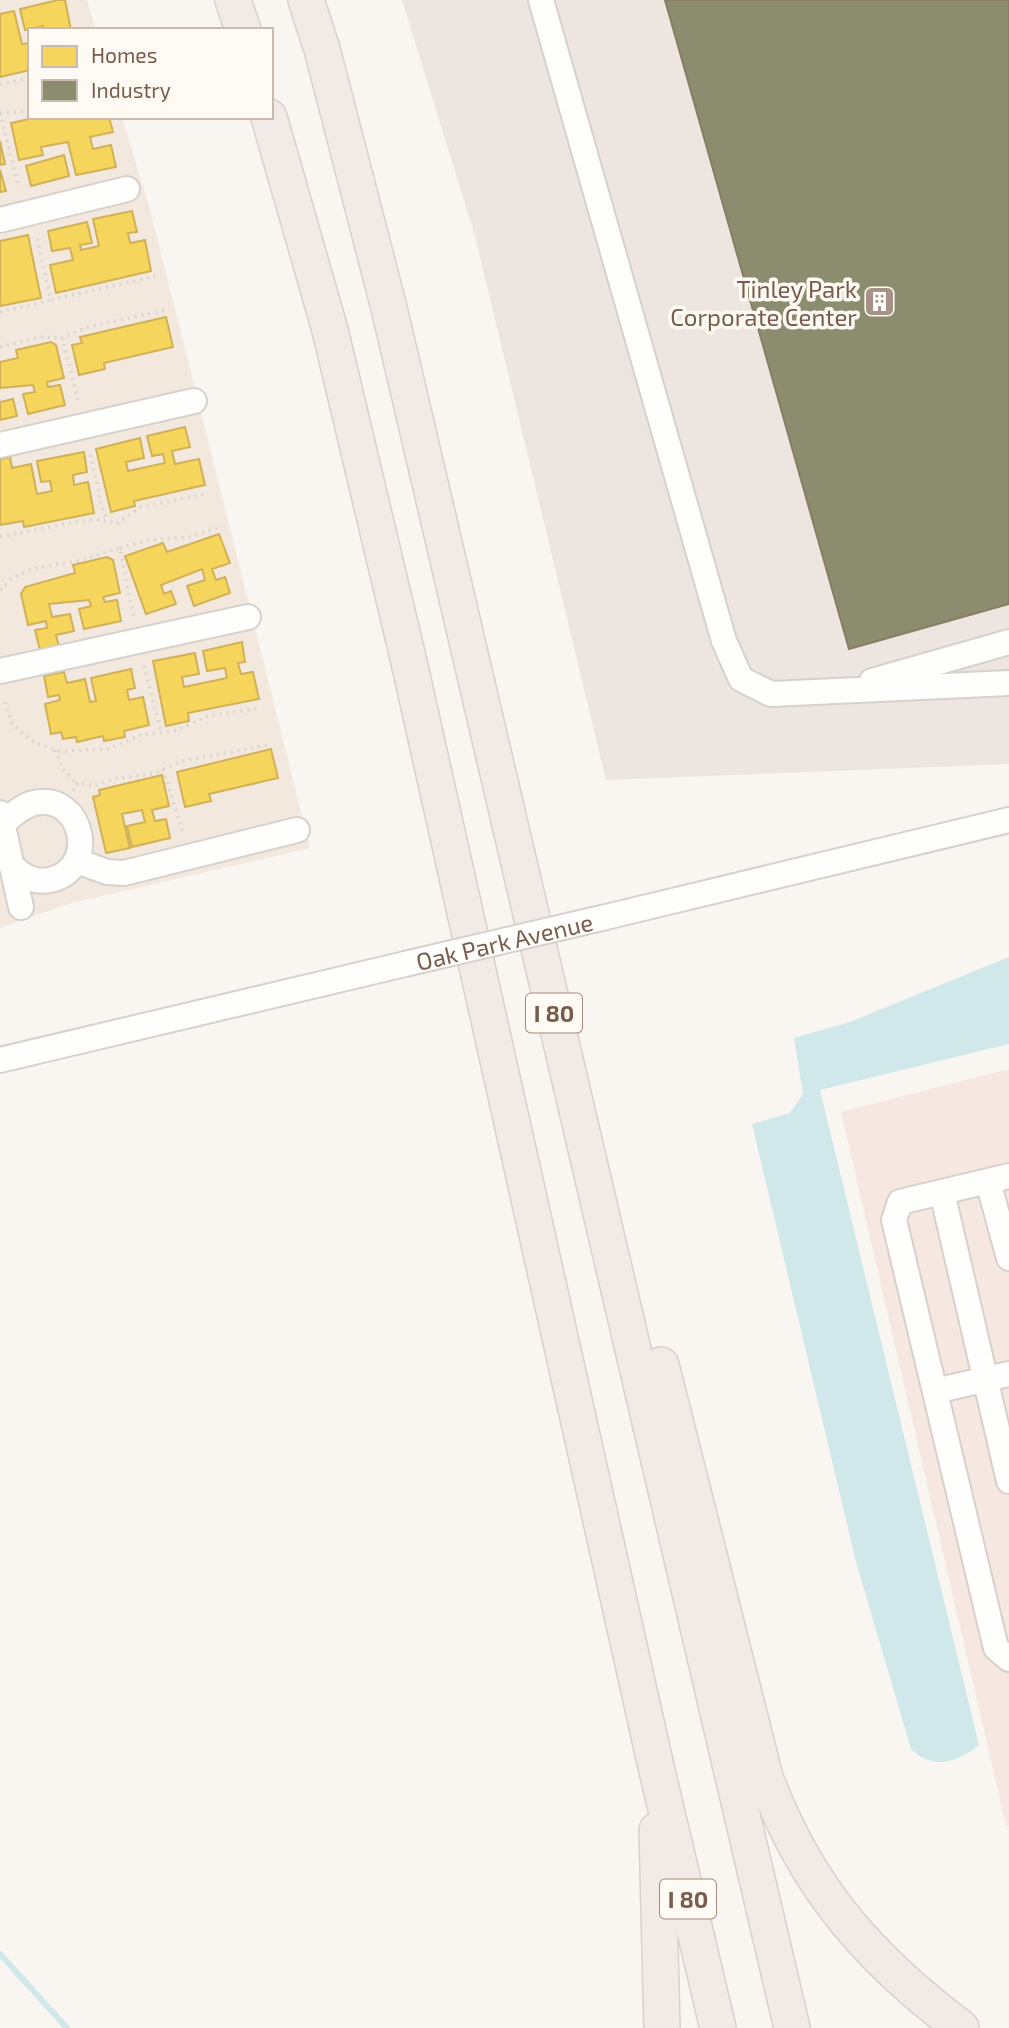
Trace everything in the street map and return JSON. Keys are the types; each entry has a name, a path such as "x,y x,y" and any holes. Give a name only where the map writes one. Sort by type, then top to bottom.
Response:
{"highway":[{"path":"233,0 242,28"},
{"name":"I 80","path":"306,0 322,49 388,308 793,2028"},
{"name":"I 80","path":"270,119 330,330 410,662 657,1771 718,2028"},
{"path":"545,975 616,1182 765,1777 778,1813 806,1867 836,1912 869,1950 911,1990 961,2028"},
{"path":"657,1771 657,1917 662,2028"}],"street":[{"path":"541,0 724,641 741,679 771,694 1009,683"},
{"path":"0,220 127,188"},
{"path":"0,444 194,401"},
{"path":"0,671 248,617"},
{"path":"831,693 1009,642"},
{"path":"12,865 21,874 45,881 58,878 77,861 81,836 70,813 59,806 34,803 1,819 21,908"},
{"name":"Oak Park Avenue","path":"0,1060 1009,820"},
{"path":"77,861 107,873 124,873 297,830"},
{"path":"1009,1258 998,1178 900,1202 894,1220 996,1648 1009,1659"},
{"path":"942,1192 1009,1481"},
{"path":"935,1391 1009,1374"}],"path":[{"path":"0,84 28,78"},
{"path":"19,188 0,113 28,111"},
{"path":"37,239 51,300"},
{"path":"0,312 155,276"},
{"path":"0,347 40,337 62,338 88,327 166,310"},
{"path":"62,338 78,400"},
{"path":"90,455 100,495 97,498 107,519"},
{"path":"0,536 27,534 94,518 107,519 116,524 141,507 206,494"},
{"path":"0,590 17,576 50,564 75,561 148,540 191,537 218,527"},
{"path":"120,548 134,619"},
{"path":"144,666 161,732"},
{"path":"5,702 12,723 35,743 55,750 108,749 141,735 177,730 208,716 261,708"},
{"path":"55,750 62,769 77,783 93,786 102,781 153,774 182,761 269,745"},
{"path":"163,769 183,832"},
{"path":"71,795 77,783"}],"shaded area":[{"path":"0,0 87,0 95,28 28,28 28,119 123,119 151,213 310,848 71,903 0,928"},
{"path":"402,0 1009,0 1009,764 606,780 475,236"},
{"path":"1009,1069 1009,1825 1006,1826 841,1112"}],"water":[{"path":"1009,957 1009,1044 820,1090 979,1745 953,1760 936,1762 919,1756 911,1749 856,1562 752,1124 790,1113 803,1094 794,1038 850,1022"}],"building: Homes":[{"path":"65,0 71,28 43,26 25,30 20,9"},
{"path":"14,11 22,44 28,43 28,70 0,77 0,14"},
{"path":"29,119 110,119 113,132 90,137 93,149 111,145 116,167 76,175 68,142 41,147 43,155 19,160 11,123"},
{"path":"0,141 5,164 0,165"},
{"path":"64,155 69,176 31,186 26,166"},
{"path":"0,170 6,191 0,192"},
{"path":"132,211 137,232 128,233 130,243 145,240 151,271 56,293 50,265 73,260 70,248 52,251 48,231 87,222 92,243 80,245 81,250 99,246 93,219"},
{"path":"28,235 41,298 0,306 0,241"},
{"path":"166,317 173,347 104,363 105,369 79,375 72,345 82,343 80,337"},
{"path":"51,342 56,345 64,378 47,382 48,387 60,385 65,405 28,414 23,394 35,392 33,385 0,388 0,362 18,358 16,350"},
{"path":"13,399 17,416 0,420 0,402"},
{"path":"185,427 190,447 172,451 175,464 199,459 205,485 134,501 135,506 111,512 96,449 140,438 144,458 126,462 128,471 165,463 163,454 152,456 147,436"},
{"path":"84,452 87,472 73,475 74,485 88,482 94,513 24,527 23,521 0,525 0,459 10,457 12,468 31,464 37,494 52,491 50,481 41,482 37,461"},
{"path":"219,534 230,563 212,569 216,580 225,577 230,593 194,606 187,586 205,580 202,569 161,585 164,594 171,591 176,604 146,614 125,556 163,543 167,552"},
{"path":"107,557 113,560 120,593 103,597 105,602 117,600 121,621 84,629 79,609 91,606 89,600 49,604 52,617 70,614 74,631 56,635 59,646 40,650 35,630 47,628 46,621 28,625 21,594 25,587 75,573 73,565"},
{"path":"242,642 245,662 238,663 241,674 253,672 259,699 188,713 189,721 166,726 153,661 195,653 199,674 182,677 184,687 227,678 225,668 207,671 203,651"},
{"path":"131,669 135,688 127,690 129,700 143,697 149,725 124,731 125,737 104,741 103,736 77,742 76,737 63,739 61,732 51,734 45,704 60,700 59,695 48,697 44,676 64,672 67,683 85,679 90,702 96,701 91,678"},
{"path":"271,749 278,778 209,794 211,801 185,807 177,772"},
{"path":"162,775 169,806 152,810 155,821 166,819 170,838 132,847 127,826 145,822 142,810 122,814 130,848 106,853 93,797 100,795 99,790"}],"building: Industry":[{"name":"Tinley Park Corporate Center","path":"665,0 1009,0 1009,604 849,649"}],"waterway":[{"path":"0,1954 67,2028"}],"place":[{"name":"Tinley Park Corporate Center","path":"880,302"}]}
